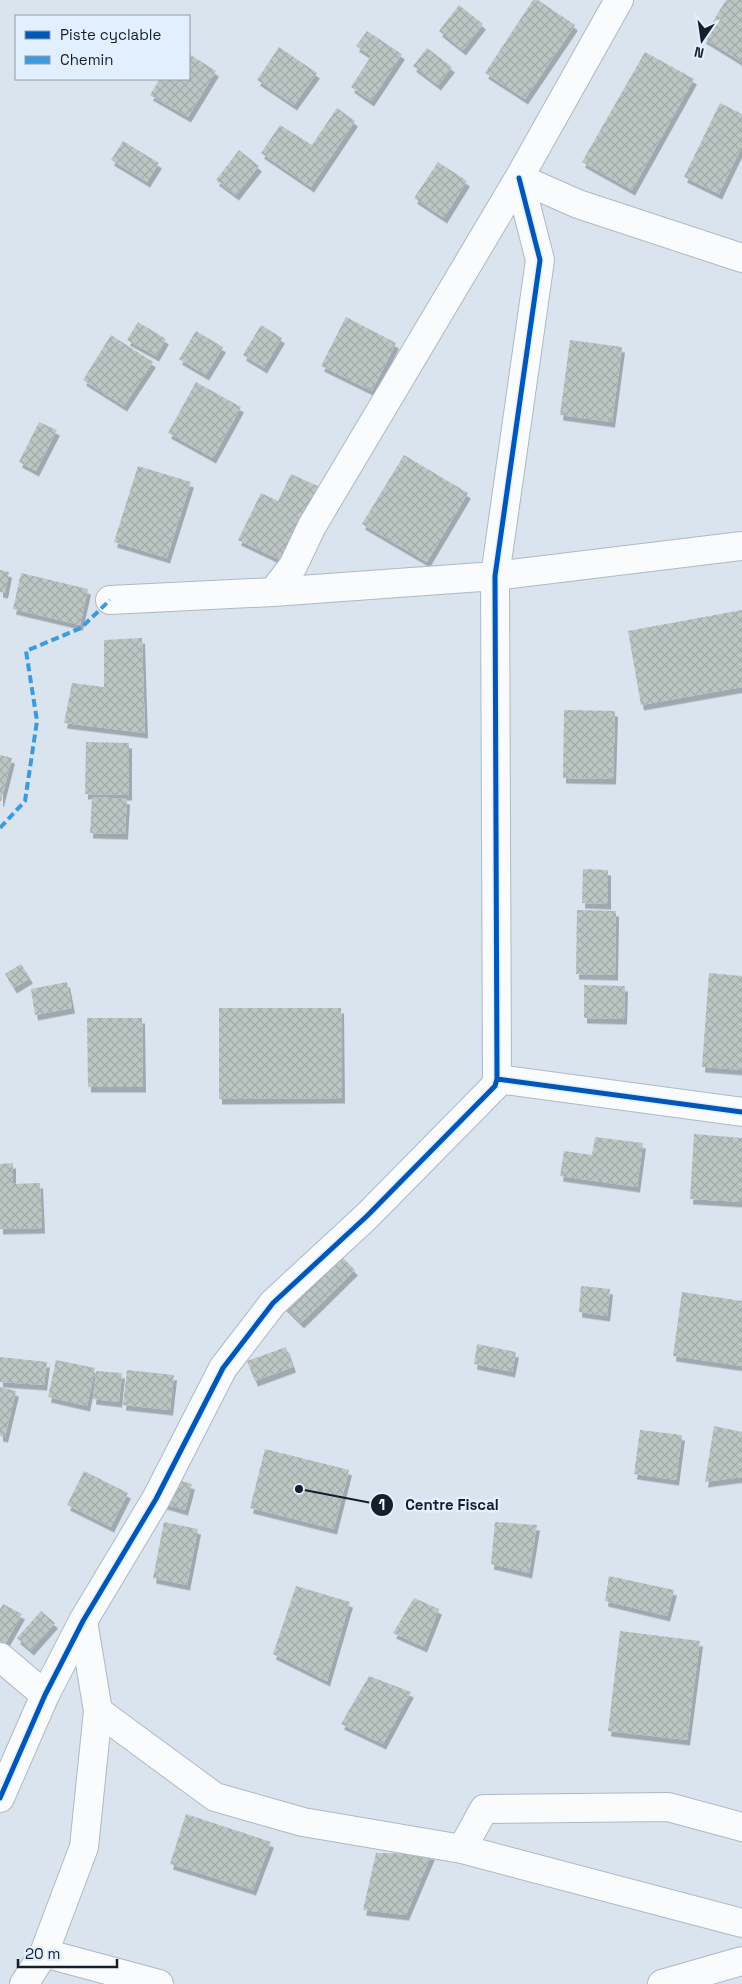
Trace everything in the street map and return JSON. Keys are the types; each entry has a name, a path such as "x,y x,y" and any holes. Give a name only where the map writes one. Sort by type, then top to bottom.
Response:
{"street":[{"path":"273,592 293,566 312,526 518,178 619,0"},
{"path":"518,178 578,204 742,258"},
{"path":"0,1798 45,1695 83,1621 156,1499 223,1368 273,1303 367,1216 494,1086 497,1079 495,576 540,260 518,178"},
{"path":"110,600 273,592 495,576 742,546"},
{"path":"497,1079 742,1112"},
{"path":"24,1984 44,1953 84,1847 98,1711 83,1621"},
{"path":"0,1657 45,1695"},
{"path":"98,1711 215,1797 303,1822 462,1849 742,1923"},
{"path":"462,1849 484,1809 668,1807 742,1828"},
{"path":"44,1953 160,1984"},
{"path":"662,1984 742,1961"}],"building":[{"path":"533,0 538,0 575,25 525,99 485,73"},
{"path":"726,0 742,0 742,62 703,38"},
{"path":"459,5 483,24 463,50 439,31"},
{"path":"367,31 402,54 371,101 351,87 371,56 356,46"},
{"path":"279,47 317,73 294,105 257,80"},
{"path":"427,48 452,67 438,85 413,66"},
{"path":"645,52 694,79 632,190 582,162"},
{"path":"190,55 216,71 188,117 150,95 159,80 190,80"},
{"path":"720,103 742,114 742,146 719,194 684,177"},
{"path":"337,108 355,121 311,187 261,153 280,125 312,145"},
{"path":"123,141 159,163 147,182 111,160"},
{"path":"239,150 259,166 236,195 216,180"},
{"path":"438,162 467,181 444,218 414,198"},
{"path":"346,317 396,343 372,391 321,366"},
{"path":"138,322 166,339 156,356 127,340"},
{"path":"261,325 282,338 264,368 243,355"},
{"path":"196,331 223,347 206,375 179,359"},
{"path":"111,335 153,362 124,406 83,380"},
{"path":"570,340 622,347 612,422 560,415"},
{"path":"196,382 241,407 213,458 168,433"},
{"path":"39,422 57,430 36,471 19,462"},
{"path":"404,455 468,493 427,562 362,524"},
{"path":"138,466 191,482 167,558 114,542"},
{"path":"291,474 320,487 293,566 238,540 261,493 278,501"},
{"path":"0,570 9,572 5,593 0,592"},
{"path":"21,573 88,589 80,625 13,609"},
{"path":"742,610 742,687 641,705 628,631"},
{"path":"142,638 145,733 64,723 72,683 104,687 104,640"},
{"path":"564,710 615,711 613,779 563,778"},
{"path":"86,742 129,743 129,795 85,794"},
{"path":"0,755 12,758 1,801 0,801"},
{"path":"92,797 127,799 125,834 90,833"},
{"path":"583,869 608,870 608,904 582,903"},
{"path":"577,910 616,911 615,975 576,974"},
{"path":"21,964 30,978 14,988 5,974"},
{"path":"709,973 742,976 742,1070 702,1067"},
{"path":"67,982 72,1008 35,1015 31,989"},
{"path":"584,985 625,986 624,1019 584,1018"},
{"path":"219,1008 341,1008 342,1098 219,1099"},
{"path":"87,1018 142,1018 143,1087 88,1087"},
{"path":"694,1134 742,1138 742,1202 690,1199"},
{"path":"595,1137 643,1143 637,1187 560,1176 564,1151 592,1155"},
{"path":"13,1163 13,1184 40,1183 42,1228 0,1229 0,1164"},
{"path":"336,1251 355,1270 301,1323 282,1304"},
{"path":"581,1286 610,1289 607,1316 579,1312"},
{"path":"682,1292 742,1301 742,1366 673,1356"},
{"path":"477,1344 516,1352 512,1372 474,1364"},
{"path":"286,1347 293,1367 255,1381 247,1361"},
{"path":"0,1357 47,1362 44,1385 0,1382"},
{"path":"56,1360 95,1368 87,1406 48,1397"},
{"path":"127,1370 174,1375 170,1410 123,1405"},
{"path":"96,1371 122,1373 119,1402 93,1399"},
{"path":"0,1387 16,1391 5,1437 0,1436"},
{"path":"714,1426 742,1432 742,1477 705,1482"},
{"path":"640,1430 682,1435 676,1480 634,1474"},
{"path":"265,1449 349,1470 334,1529 250,1508"},
{"path":"84,1471 128,1493 111,1527 67,1505"},
{"path":"171,1478 192,1484 185,1510 164,1504"},
{"path":"164,1522 198,1529 187,1585 153,1578"},
{"path":"495,1522 537,1525 529,1573 491,1564"},
{"path":"609,1576 674,1590 667,1616 605,1601"},
{"path":"296,1586 350,1602 327,1681 273,1654"},
{"path":"414,1598 439,1609 424,1647 393,1633"},
{"path":"3,1604 22,1614 5,1644 0,1641 0,1609"},
{"path":"41,1611 55,1623 31,1650 17,1638"},
{"path":"620,1631 700,1641 687,1740 608,1731"},
{"path":"369,1676 411,1692 383,1744 341,1724"},
{"path":"186,1814 271,1842 253,1890 170,1864"},
{"path":"376,1853 432,1854 406,1915 363,1910"}],"marked path":[{"path":"0,828 25,801 37,721 26,651 81,628 110,600"}],"cycle path":[{"path":"497,1079 495,576 540,260 519,178"},
{"path":"0,1798 45,1695 83,1621 156,1499 223,1368 273,1303 367,1216 495,1086 497,1079 742,1112"}],"place":[{"name":"Centre Fiscal","path":"299,1489"}]}
